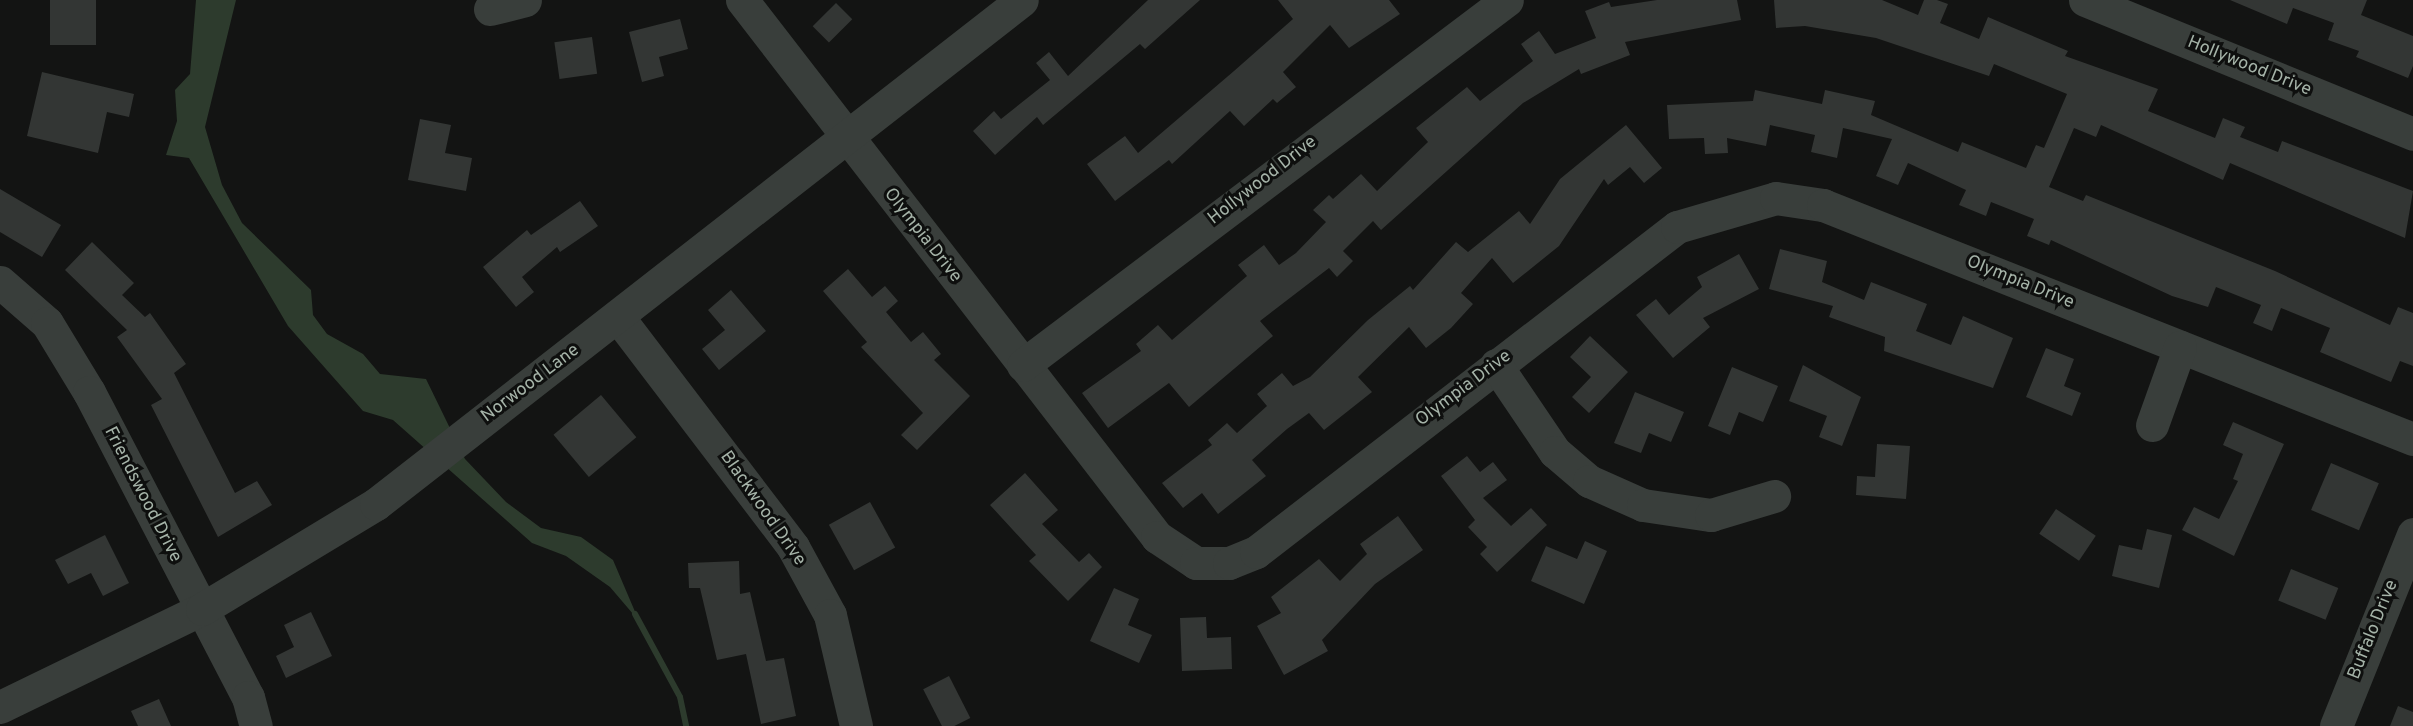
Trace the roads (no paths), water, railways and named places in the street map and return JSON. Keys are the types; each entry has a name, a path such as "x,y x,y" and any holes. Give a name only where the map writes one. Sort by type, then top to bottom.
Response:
{"street":[{"path":"490,9 525,0"},
{"name":"Olympia Drive","path":"742,0 1157,537 1196,563 1229,563 1256,552 1677,227 1776,198 1823,205 2413,439"},
{"name":"Norwood Lane","path":"0,707 202,609 413,475 1022,0"},
{"name":"Hollywood Drive","path":"1023,365 1465,26 1507,0"},
{"name":"Hollywood Drive","path":"2085,0 2413,134"},
{"name":"Friendswood Drive","path":"0,282 47,323 248,697 256,726"},
{"name":"Blackwood Drive","path":"618,317 793,547 830,615 856,726"},
{"path":"2152,425 2180,347"},
{"path":"1496,365 1555,452 1589,481 1643,505 1711,515 1774,496"},
{"name":"Buffalo Drive","path":"2336,726 2413,534"}],"waterway":[{"path":"635,614 680,697 686,726"}]}
